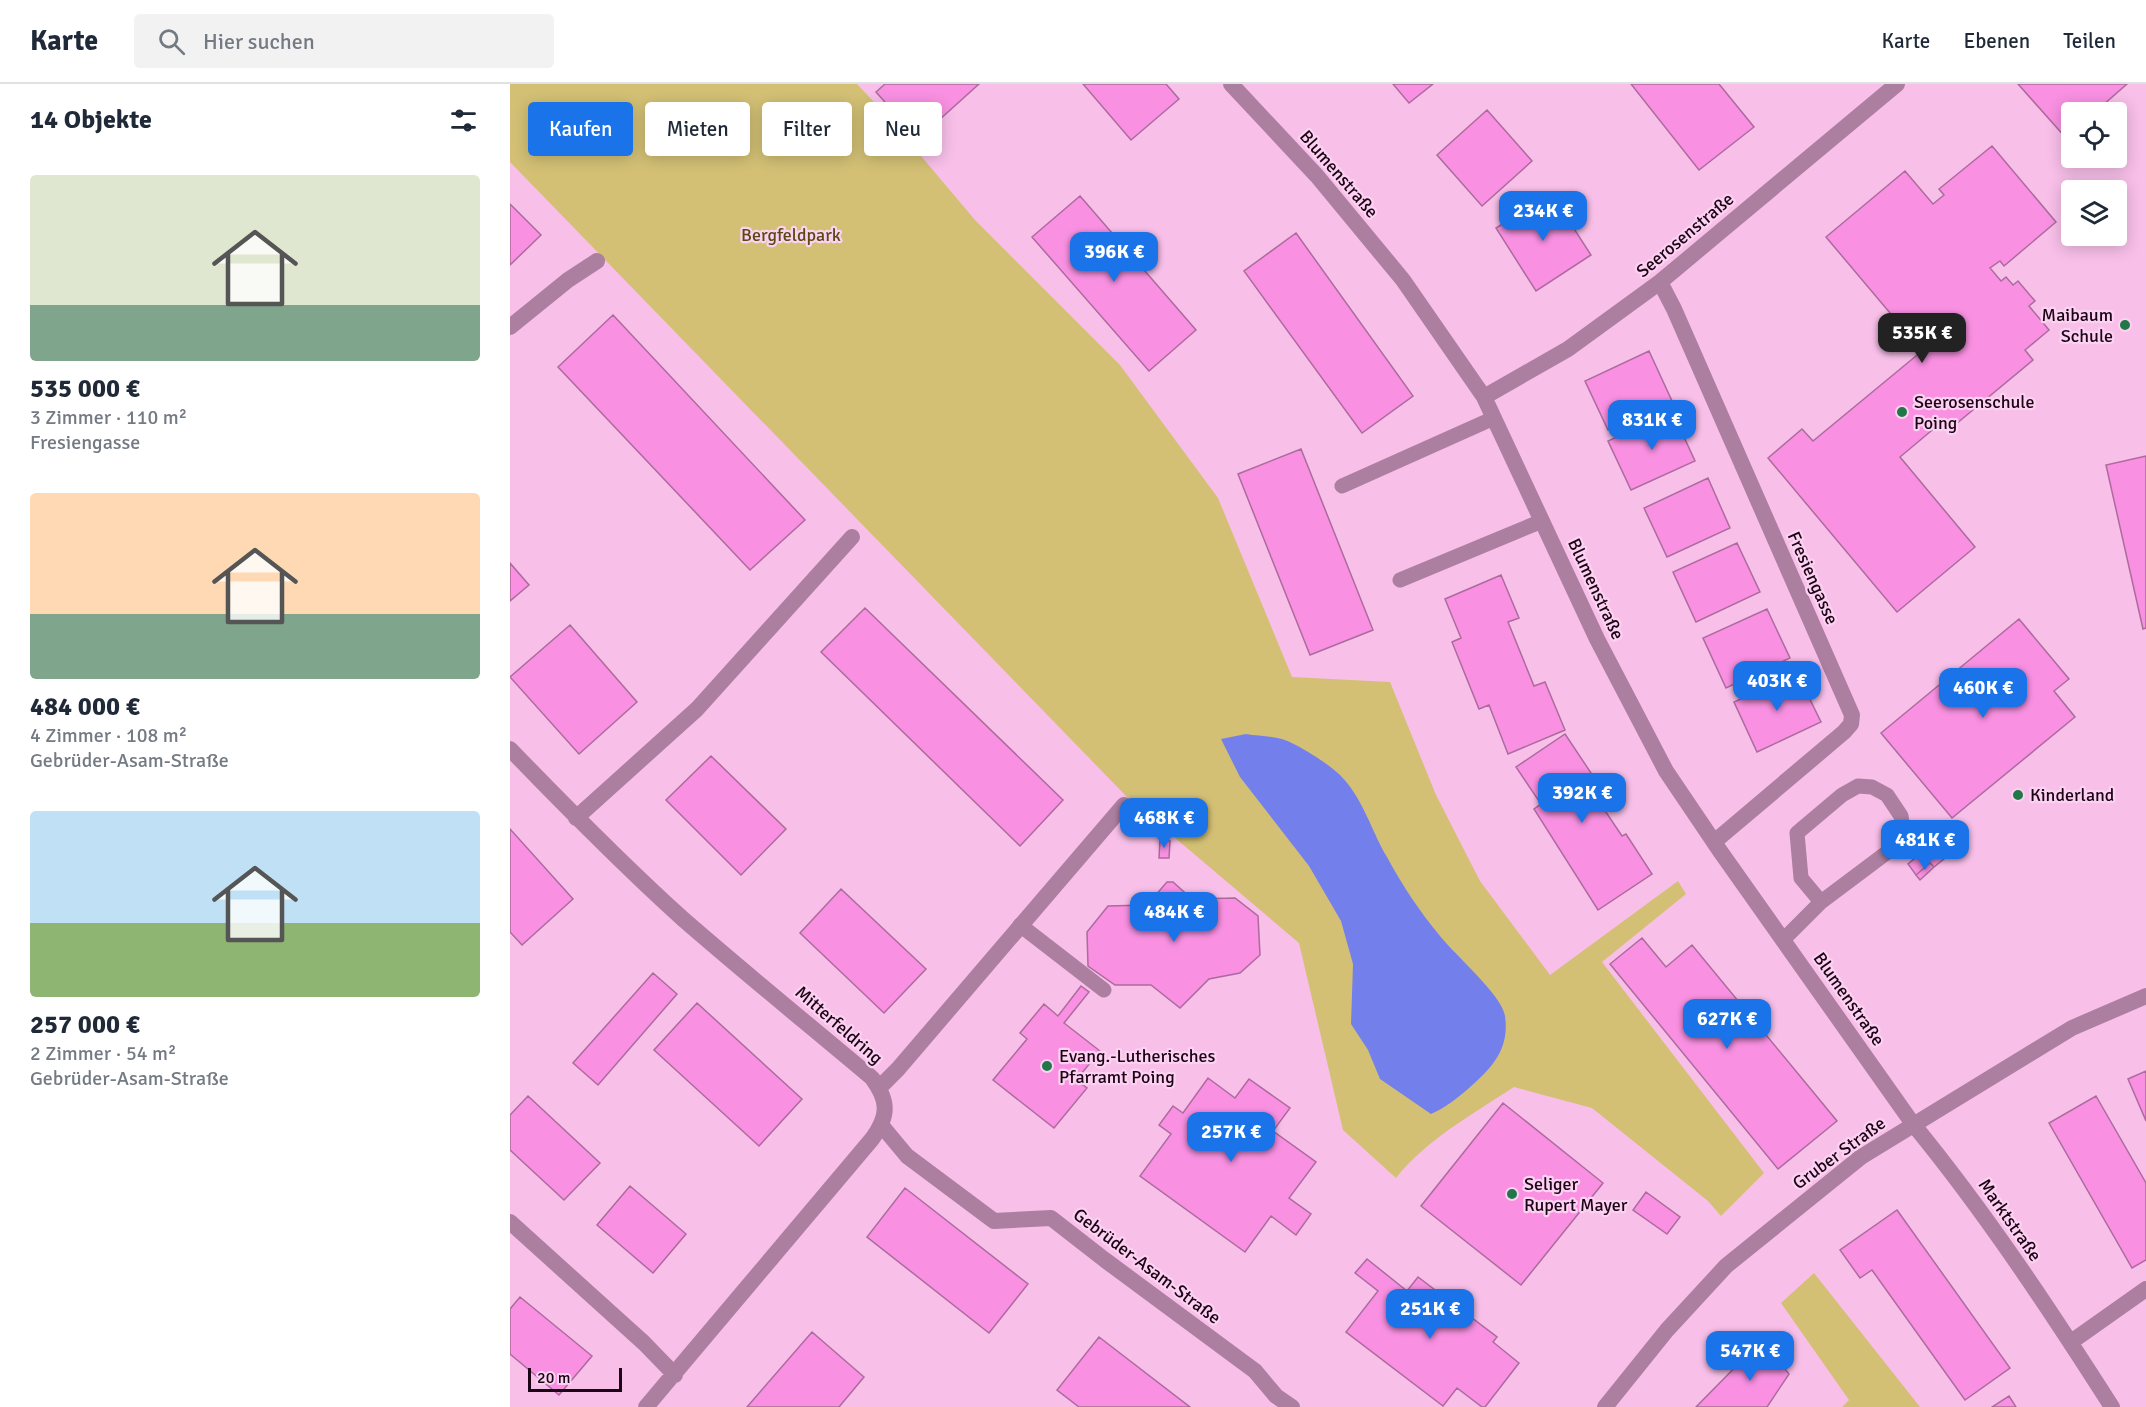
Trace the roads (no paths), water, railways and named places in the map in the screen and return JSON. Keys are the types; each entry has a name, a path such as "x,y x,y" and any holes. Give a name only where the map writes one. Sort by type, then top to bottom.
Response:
{"street":[{"name":"Blumenstraße","path":"1231,84 1317,176 1396,271 1484,397 1597,639 1666,771 1913,1124"},
{"name":"Seerosenstraße","path":"1484,397 1568,349 1660,282 1897,84"},
{"path":"510,327 568,280 597,261"},
{"name":"Fresiengasse","path":"1660,282 1674,309 1852,715 1851,724 1844,732 1714,842"},
{"path":"576,818 697,709 852,537"},
{"name":"Mitterfeldring","path":"510,749 576,818 684,918 872,1078 879,1088 886,1107 882,1126"},
{"path":"879,1088 898,1069 1124,805"},
{"name":"Gruber Straße","path":"1605,1407 1667,1330 1726,1266 1861,1157 2072,1028 2146,996"},
{"name":"Marktstraße","path":"1913,1124 1945,1162 2071,1342 2112,1407"},
{"path":"646,1407 882,1126"},
{"name":"Gebrüder-Asam-Straße","path":"882,1126 907,1156 994,1221 1051,1218 1255,1371 1276,1396 1292,1407"},
{"path":"510,1222 644,1343 675,1375"},
{"path":"2071,1342 2134,1300 2146,1289"}],"lane":[{"path":"1342,486 1494,418"},
{"path":"1400,580 1542,521"},
{"path":"1783,940 1821,902 1897,845 1903,828 1901,816 1887,795 1872,787 1858,786 1842,795 1797,833 1801,878 1821,902"},
{"path":"1020,925 1104,990"}],"water":[{"path":"1246,734 1288,741 1312,754 1340,775 1355,794 1381,847 1418,908 1447,944 1487,986 1502,1007 1505,1016 1505,1039 1497,1058 1468,1089 1436,1112 1431,1114 1380,1079 1368,1050 1351,1024 1353,964 1341,921 1309,866 1240,777 1221,739"}],"place":[{"name":"Maibaum Schule","path":"2125,325"},
{"name":"Seerosenschule Poing","path":"1902,412"},
{"name":"Kinderland","path":"2018,795"},
{"name":"Evang.-Lutherisches Pfarramt Poing","path":"1047,1066"},
{"name":"Seliger Rupert Mayer","path":"1512,1194"}],"park label":[{"name":"Bergfeldpark","path":"791,235"}]}
